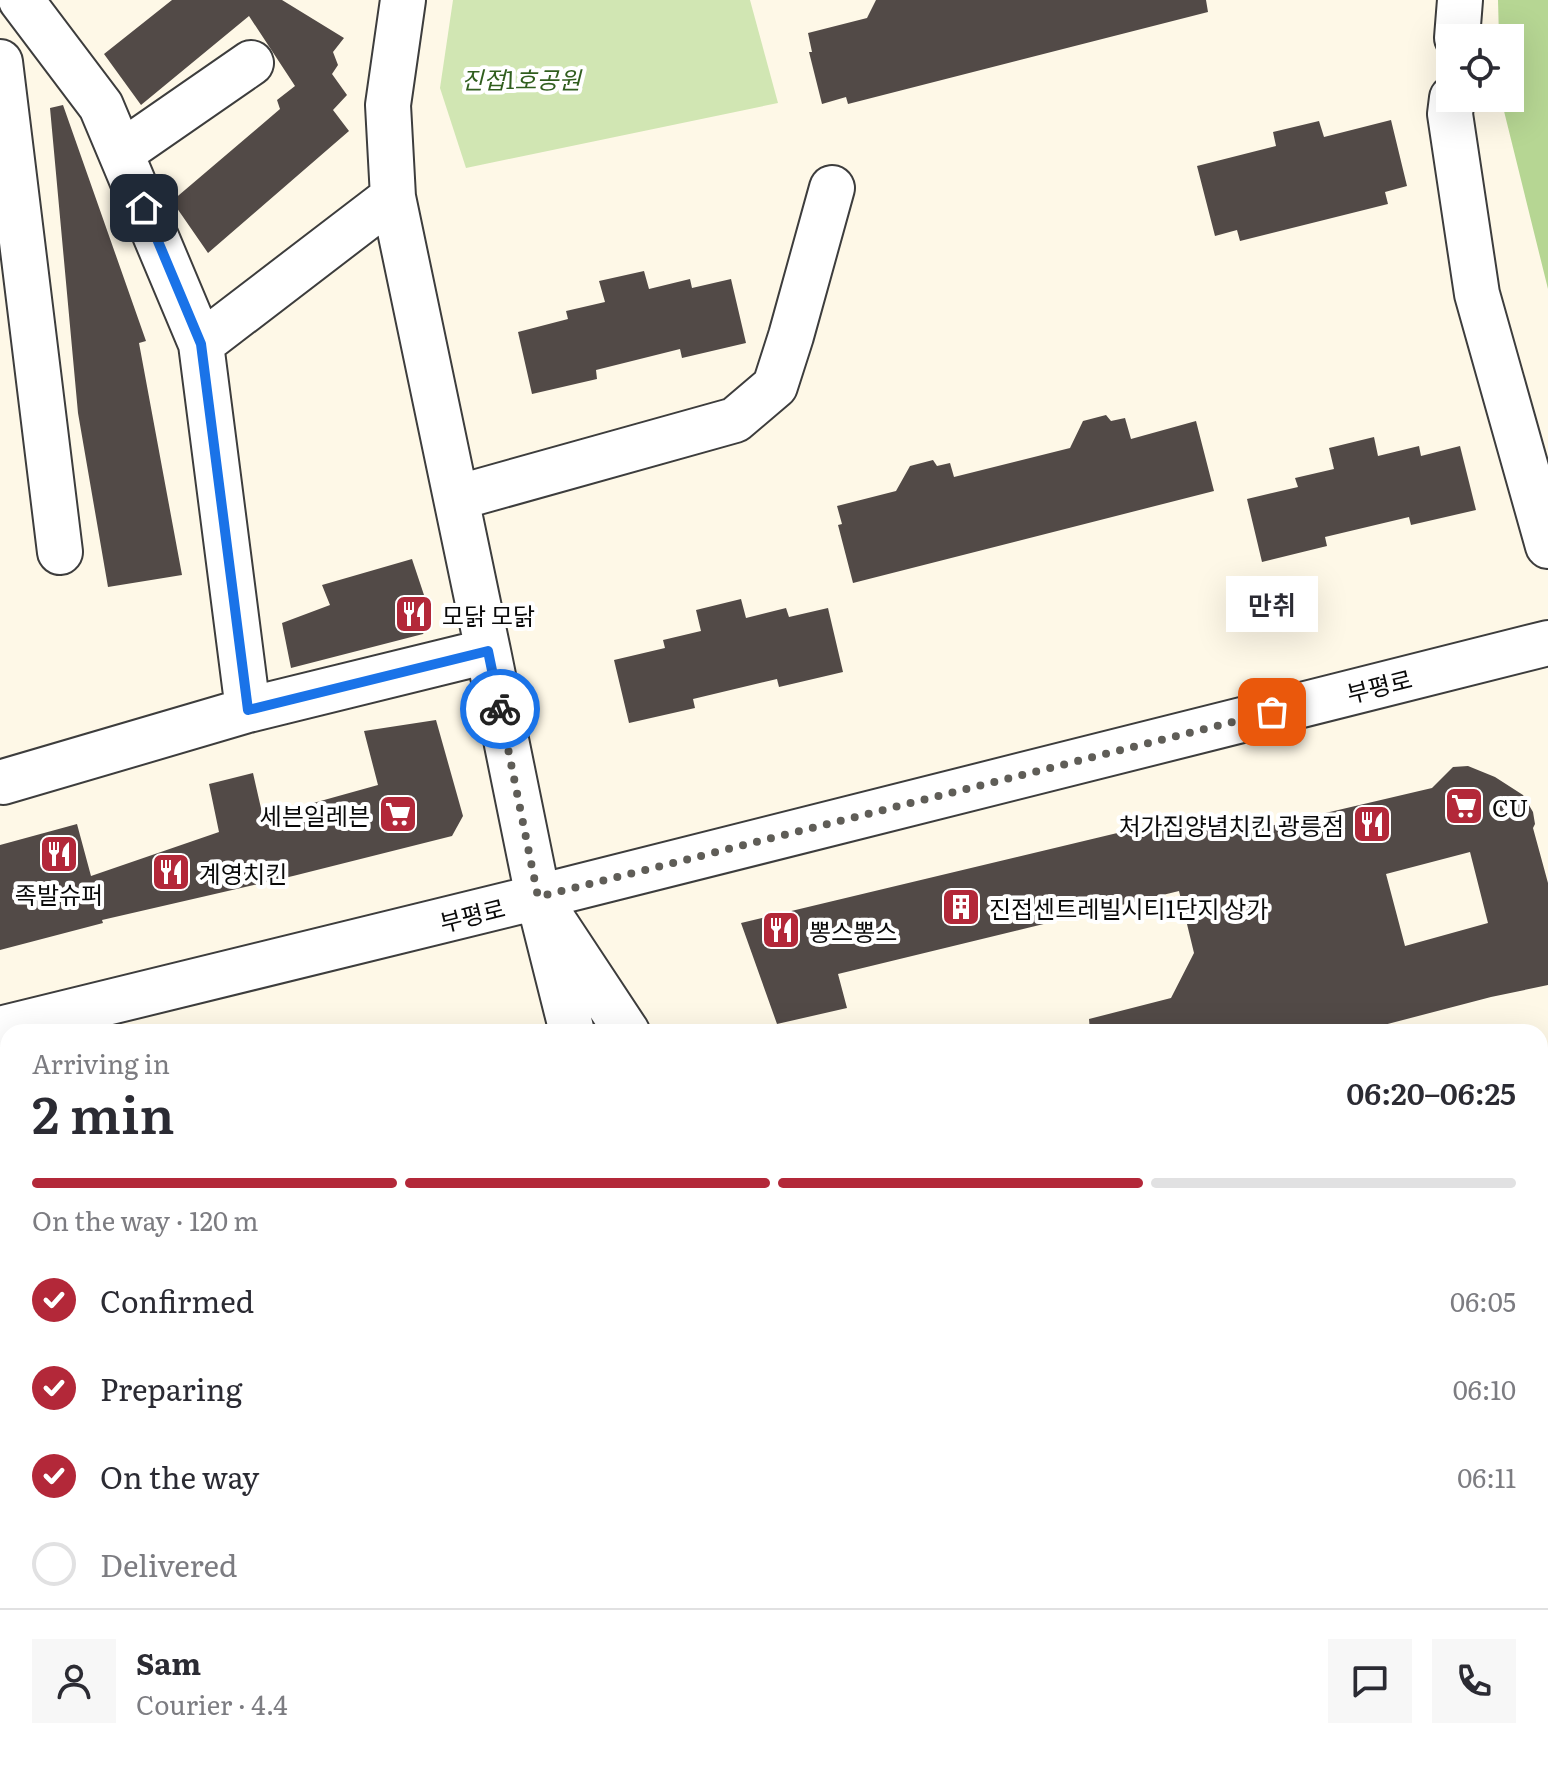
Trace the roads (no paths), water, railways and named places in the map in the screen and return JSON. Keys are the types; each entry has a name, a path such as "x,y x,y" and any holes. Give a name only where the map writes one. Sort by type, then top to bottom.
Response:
{"street":[{"path":"21,0 101,106 201,344 248,710"},
{"path":"403,0 388,105 393,197 538,897 570,1024"},
{"path":"1458,24 1460,0"},
{"path":"0,62 60,552"},
{"path":"121,153 251,63"},
{"path":"1450,112 1477,294 1548,546"},
{"path":"456,498 735,420 775,386 832,188"},
{"path":"201,344 393,197"},
{"name":"부평로","path":"20,1024 1548,643"},
{"path":"1,779 248,710 488,651"},
{"path":"538,897 544,1024"},
{"path":"538,897 622,1024"}],"place":[{"name":"모닭 모닭","path":"414,614"},
{"name":"만취","path":"1272,712"},
{"name":"CU","path":"1464,806"},
{"name":"세븐일레븐","path":"398,814"},
{"name":"처가집양념치킨 광릉점","path":"1372,824"},
{"name":"족발슈퍼","path":"59,854"},
{"name":"계영치킨","path":"171,872"},
{"name":"진접센트레빌시티1단지 상가","path":"961,907"},
{"name":"뽕스뽕스","path":"781,930"}],"park label":[{"name":"진접1호공원","path":"521,78"}]}
